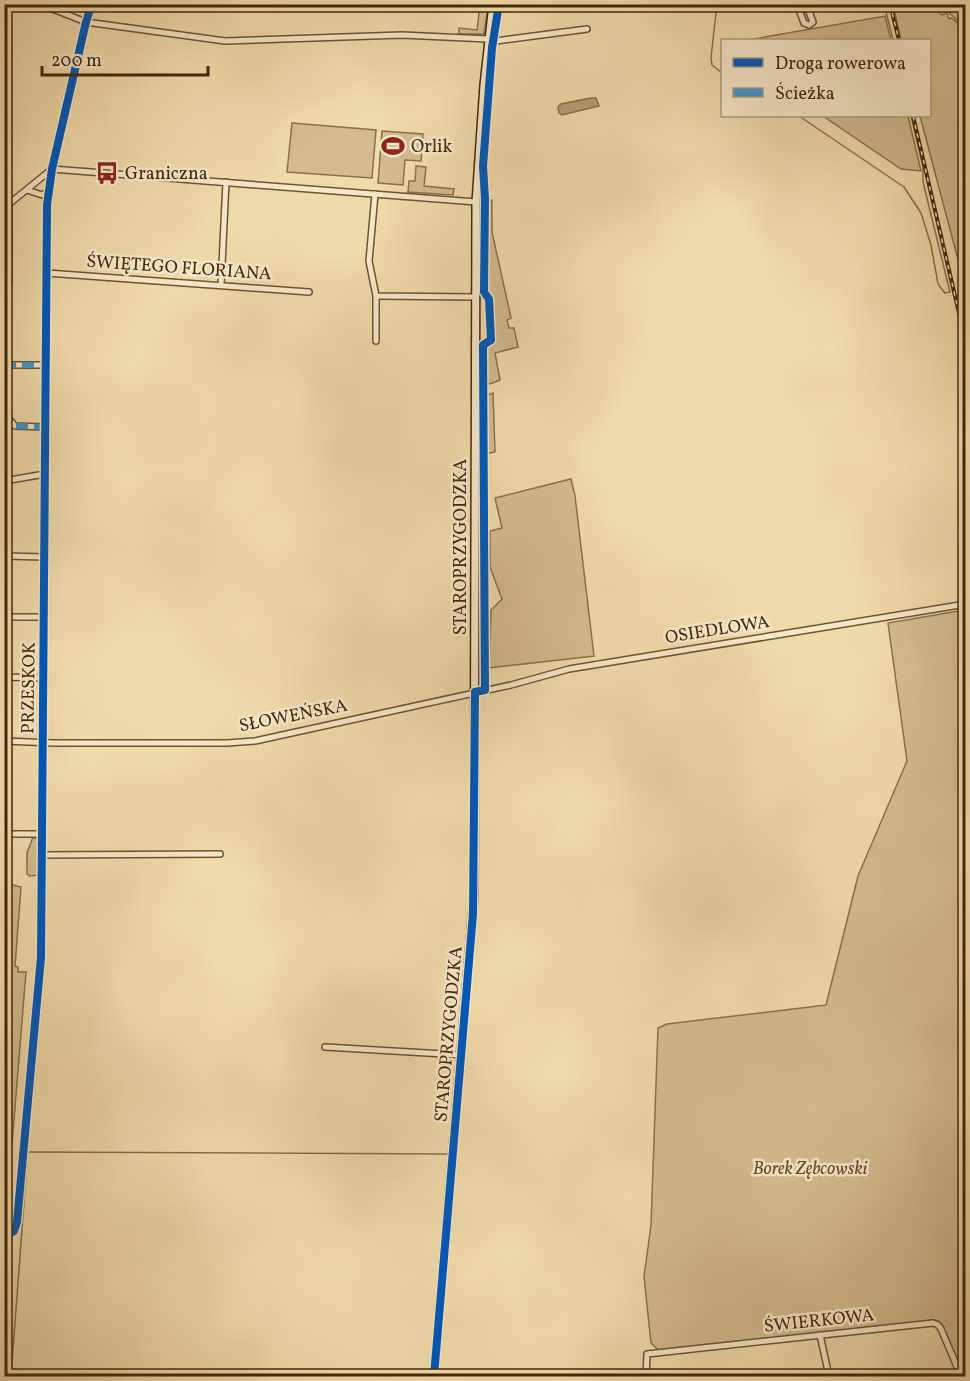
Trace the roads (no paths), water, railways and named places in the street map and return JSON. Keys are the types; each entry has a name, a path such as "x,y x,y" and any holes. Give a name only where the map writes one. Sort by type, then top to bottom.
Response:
{"street":[{"path":"40,4 86,22 225,41 402,35 488,40 587,29"},
{"name":"PRZESKOK","path":"4,1237 14,1231 18,1215 41,957 48,205 52,169 92,4"},
{"name":"STAROPRZYGODZKA","path":"434,1377 474,896 476,202 492,4"},
{"path":"797,4 804,23 809,25 813,22 806,4"},
{"path":"4,282 9,283 7,206 52,169 476,202"},
{"path":"27,190 45,194 50,188 45,179 38,180"},
{"path":"38,180 34,189 48,205"},
{"path":"221,285 226,182"},
{"path":"375,194 369,261 376,296 376,341"},
{"name":"ŚWIĘTEGO FLORIANA","path":"47,273 309,292"},
{"path":"376,296 476,297"},
{"path":"4,364 46,365"},
{"path":"4,413 15,426 45,428"},
{"path":"4,481 45,474"},
{"path":"4,556 44,556"},
{"name":"OSIEDLOWA","path":"475,692 517,684 569,669 966,604"},
{"path":"4,617 44,617"},
{"path":"4,677 44,678"},
{"name":"SŁOWEŃSKA","path":"4,741 227,743 255,741 475,692"},
{"path":"4,834 42,834"},
{"path":"42,855 220,854"},
{"path":"325,1047 461,1055"},
{"name":"ŚWIERKOWA","path":"646,1377 647,1354 933,1323 938,1325 961,1377"},
{"path":"820,1335 829,1377"}],"waterway":[{"path":"717,4 711,58 712,65 721,72"},
{"path":"884,4 893,39"},
{"path":"800,117 904,187 921,213 931,245 938,284 945,293 950,292 923,182 923,167 911,117"},
{"path":"960,290 966,289"},
{"path":"21,1136 35,975"},
{"path":"40,998 41,987"},
{"path":"11,1376 34,1069"},
{"path":"27,1152 449,1154"}],"railway":[{"path":"890,4 899,39"},
{"path":"913,117 966,343"}],"place":[{"name":"Orlik","path":"393,146"},
{"name":"Graniczna","path":"107,173"}],"park label":[{"name":"Borek Zębcowski","path":"810,1168"}]}
